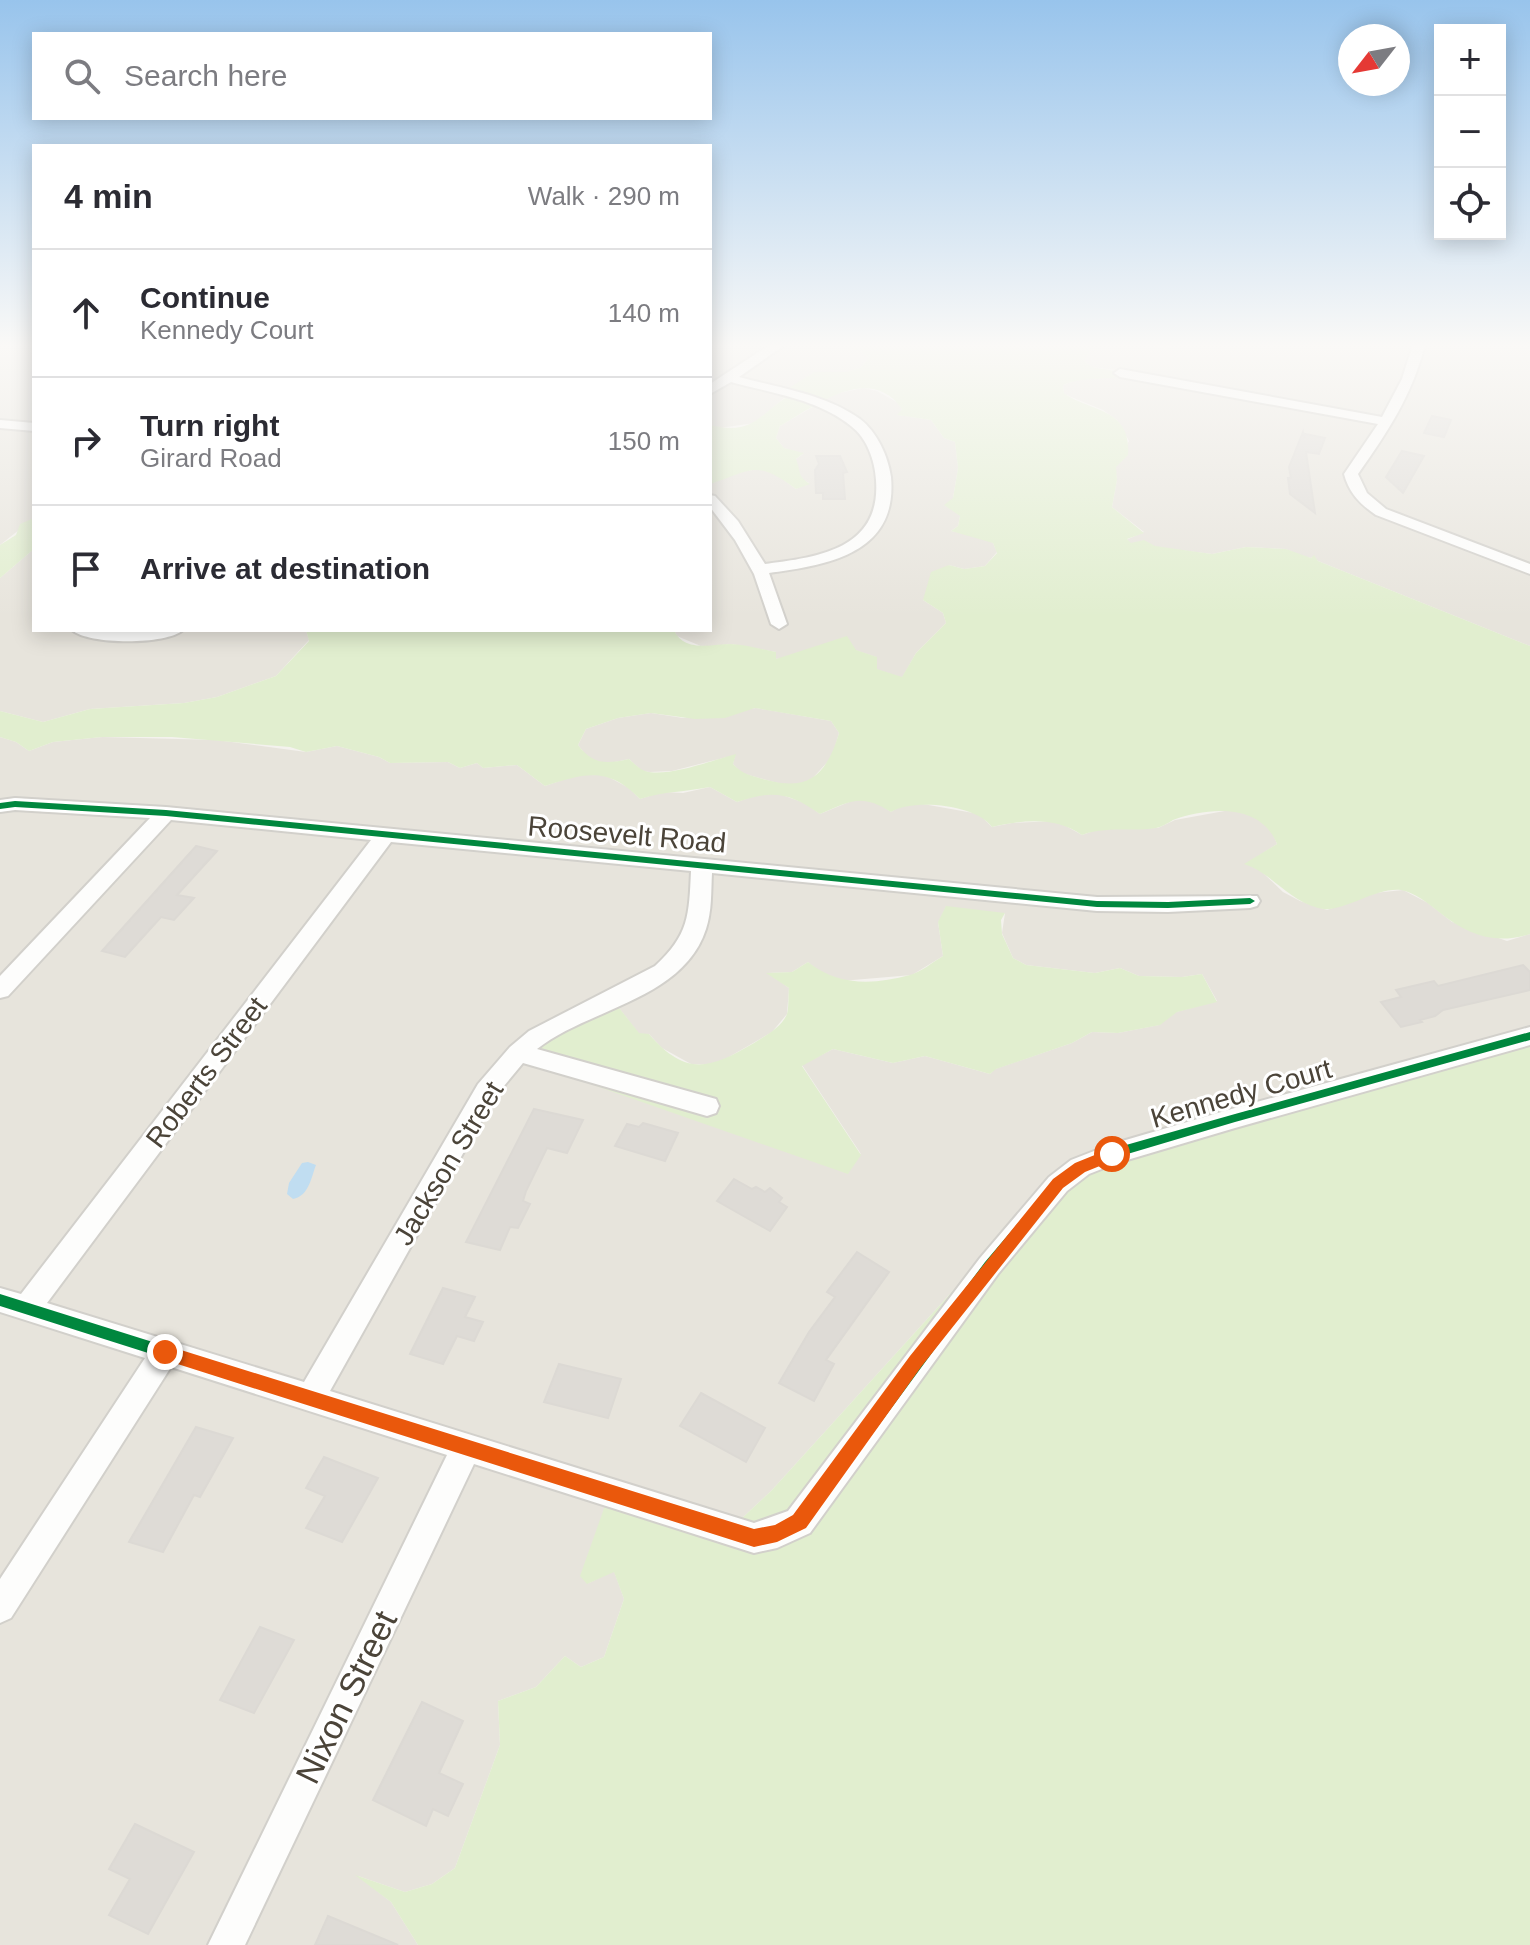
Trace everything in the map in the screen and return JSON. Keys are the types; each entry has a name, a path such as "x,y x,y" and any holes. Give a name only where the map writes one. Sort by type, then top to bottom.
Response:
{"street":[{"path":"758,570 823,559 859,543 879,519 884,480 872,442 866,435"},
{"path":"1378,435 1351,474 1354,488 1363,501 1407,523 1530,569"},
{"path":"712,502 746,545 776,606 779,624"},
{"path":"92,632 123,637 160,632"},
{"name":"Roosevelt Road","path":"0,806 15,804 166,813 1097,904 1250,901"},
{"path":"0,990 166,813"},
{"name":"Roberts Street","path":"13,1304 385,835"},
{"name":"Jackson Street","path":"311,1397 486,1091 518,1053 537,1037 651,978 675,961 692,937 702,866"},
{"name":"Kennedy Court","path":"466,1448 754,1538 777,1533 799,1522 989,1266 1058,1184 1080,1167 1112,1154 1221,1122 1530,1036"},
{"path":"518,1053 707,1106"},
{"path":"13,1304 466,1448"},
{"path":"0,1607 165,1352"},
{"name":"Nixon Street","path":"226,1945 466,1448"}],"shaded area":[{"path":"0,435 32,435 32,520 0,545"},
{"path":"777,435 942,435 955,442 958,468 953,498 960,516 958,526 951,531 985,538 993,543 997,552 985,566 964,569 949,565 923,600 943,613 946,623 916,653 902,678 876,669 876,657 855,650 775,659 776,652 731,644 703,647 677,636 675,632 712,632 712,483 739,472 759,469 773,472 796,489 809,483 801,479 797,470 796,459 803,454 784,448 776,438"},
{"path":"1125,435 1530,435 1530,646 1318,561 1314,556 1298,555 1286,549 1246,547 1212,554 1131,544 1126,540 1144,532 1112,507 1117,480 1115,466 1129,441"},
{"path":"32,551 32,632 307,632 309,640 276,676 217,697 184,703 90,709 43,722 0,711 0,578"},
{"path":"756,708 831,721 839,733 832,757 810,781 789,786 741,773 733,764 735,755 672,771 642,771 629,759 606,764 589,759 578,745 586,729 618,718 651,713 683,718"},
{"path":"0,737 16,742 29,751 53,742 102,737 216,740 306,752 337,746 390,763 448,762 460,768 477,763 483,768 517,765 545,786 583,773 603,774 629,788 640,799 662,792 683,793 710,787 737,802 763,793 776,793 805,803 820,814 854,800 873,800 891,812 904,804 923,804 979,814 992,827 1057,821 1082,835 1099,829 1158,828 1175,820 1230,810 1255,816 1272,831 1277,844 1246,864 1259,869 1283,892 1300,901 1327,910 1374,893 1403,890 1428,903 1452,922 1507,941 1530,934 1530,1042 998,1241 772,1490 740,1520 703,1512 587,1584 614,1571 624,1599 604,1657 581,1667 565,1656 536,1687 498,1701 500,1745 455,1868 432,1884 405,1892 358,1876 391,1902 418,1945 0,1945","holes":["1005,913 1002,933 1013,958 1026,965 1095,973 1120,968 1139,976 1202,974 1217,1001 1176,1012 1159,1025 1118,1033 1092,1032 1072,1043 995,1069 990,1074 925,1056 893,1063 833,1049 802,1065 861,1154 541,1035 616,1004 639,1034 649,1034 662,1048 691,1064 715,1065 772,1032 787,1014 789,988 768,973 792,972 808,962 822,974 841,981 912,975 943,956 938,922"]}],"green space":[{"path":"712,435 777,435 776,438 784,448 804,453 796,459 801,476 810,484 796,489 762,471 745,472 712,483"},
{"path":"942,435 1125,435 1128,455 1116,467 1112,507 1144,533 1127,539 1131,543 1144,540 1155,546 1212,554 1246,547 1286,549 1311,558 1314,555 1318,561 1530,646 1530,934 1505,938 1482,936 1460,927 1421,899 1401,890 1380,893 1337,908 1318,908 1307,904 1263,873 1244,864 1277,844 1259,821 1232,812 1202,812 1156,828 1082,835 1050,822 992,827 973,813 944,806 914,805 891,812 872,802 856,801 820,814 789,797 770,795 737,802 710,787 640,799 617,781 596,775 545,786 517,765 483,768 477,763 460,768 448,762 390,763 337,746 306,752 290,747 172,737 102,737 53,742 29,751 16,742 0,737 0,711 43,722 90,709 184,703 217,697 276,676 309,641 307,632 675,632 692,645 748,646 776,652 776,659 847,636 856,650 877,657 877,669 902,677 916,653 946,623 943,613 923,600 931,572 949,565 964,569 985,566 997,553 993,543 951,531 958,526 960,516 944,505 953,498 958,468 955,442","holes":["755,708 831,721 839,733 822,769 806,781 795,783 782,783 744,773 733,764 736,754 654,773 643,770 629,759 613,762 595,760 578,745 586,729 618,718 651,713 695,719 725,718"]},
{"path":"32,519 32,551 0,578 0,545 16,535 20,524"},
{"path":"946,906 1005,913 1001,920 1002,934 1013,958 1026,965 1095,973 1120,968 1139,976 1202,974 1217,1002 1177,1012 1160,1025 1118,1033 1092,1032 1072,1043 996,1069 990,1074 925,1056 893,1063 833,1049 802,1066 861,1155 848,1174 519,1059 519,1053 616,1004 639,1033 649,1034 675,1057 699,1064 724,1059 768,1034 787,1014 789,988 766,973 792,972 808,962 831,976 856,981 883,981 914,974 943,956 938,922"},
{"path":"1530,1042 1530,1945 418,1945 391,1902 355,1875 405,1892 432,1884 455,1868 500,1745 498,1701 536,1687 565,1656 581,1667 604,1657 624,1599 614,1572 587,1584 580,1576 612,1486 740,1520 772,1490 998,1241 1042,1204 1098,1169"}],"water":[{"path":"302,1163 316,1165 311,1181 303,1194 293,1199 287,1194 289,1183"}],"building":[{"path":"1302,435 1304,438 1309,435 1325,438 1319,454 1306,452 1315,513 1290,494 1289,467"},
{"path":"1402,451 1424,456 1403,493 1386,477"},
{"path":"816,456 840,456 847,472 843,473 845,499 823,499 823,493 816,493 815,470 819,464"},
{"path":"196,846 217,851 177,895 194,898 174,920 161,917 125,957 102,951"},
{"path":"1523,965 1530,972 1530,990 1443,1010 1420,1020 1422,1022 1401,1027 1381,1002 1401,997 1396,990 1434,981 1438,986"},
{"path":"534,1109 583,1120 567,1153 547,1148 526,1191 523,1201 530,1204 518,1228 510,1227 500,1250 466,1242"},
{"path":"643,1123 678,1133 665,1161 615,1146 627,1124 639,1127"},
{"path":"734,1179 752,1189 756,1187 765,1192 770,1188 782,1198 779,1202 787,1207 770,1231 717,1201"},
{"path":"857,1252 889,1272 826,1360 834,1364 814,1401 779,1383 809,1332 835,1297 827,1292"},
{"path":"443,1288 475,1297 465,1317 483,1322 474,1341 457,1336 443,1364 410,1354"},
{"path":"559,1364 621,1379 608,1418 544,1402"},
{"path":"701,1393 765,1428 746,1462 680,1426"},
{"path":"196,1427 233,1438 200,1497 194,1495 163,1552 129,1542"},
{"path":"324,1457 378,1478 342,1542 306,1528 325,1496 306,1488"},
{"path":"260,1627 294,1640 254,1713 220,1700"},
{"path":"422,1702 463,1721 439,1773 463,1784 448,1816 433,1809 426,1826 373,1800"},
{"path":"135,1824 194,1852 148,1934 109,1915 130,1879 109,1869"},
{"path":"328,1916 398,1945 315,1945"}],"cycle path":[{"path":"0,806 15,804 166,813 1097,904 1250,901"},
{"path":"0,1300 754,1538 777,1533 799,1522 989,1266 1058,1184 1080,1167 1112,1154 1235,1118 1530,1036"}],"route":[{"path":"165,1352 754,1538 777,1533 799,1522 915,1362 989,1266 1058,1184 1080,1167 1112,1154"}]}
